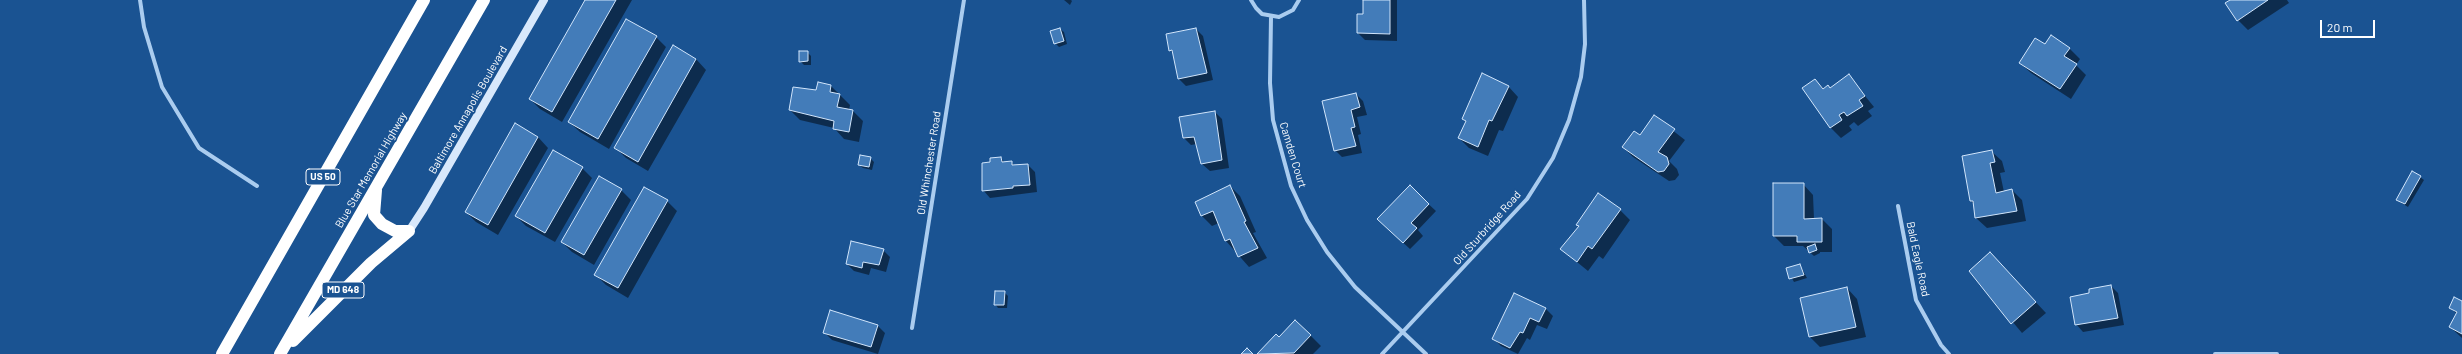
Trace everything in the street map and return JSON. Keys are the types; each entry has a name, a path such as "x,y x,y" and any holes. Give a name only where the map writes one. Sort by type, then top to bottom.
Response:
{"highway":[{"name":"US 50","path":"222,354 424,0"},
{"name":"Blue Star Memorial Highway","path":"280,354 484,0"},
{"path":"376,187 374,215 382,224 395,231 409,231"},
{"name":"MD 648","path":"280,354 371,263 409,231"}],"street":[{"path":"140,0 144,27 162,87 198,148 257,186"},
{"name":"Baltimore Annapolis Boulevard","path":"409,231 424,208 544,0"},
{"name":"Old Whinchester Road","path":"912,328 964,0"},
{"path":"1251,0 1256,8 1271,17 1286,15 1293,10 1299,0"},
{"name":"Old Sturbridge Road","path":"1382,354 1527,198 1553,158 1569,120 1581,77 1585,44 1584,0"},
{"name":"Camden Court","path":"1271,17 1270,83 1273,120 1291,186 1307,220 1327,252 1355,287 1404,331 1426,354"},
{"name":"Bald Eagle Road","path":"1898,206 1916,300 1941,345 1949,354"},
{"path":"2215,354 2277,354"}],"building":[{"path":"585,0 616,0 552,112 529,99"},
{"path":"1363,0 1390,0 1390,34 1357,33 1357,14 1363,14"},
{"path":"2230,0 2268,0 2237,21 2225,3"},
{"path":"626,19 657,36 598,139 568,122"},
{"path":"1060,28 1064,41 1054,44 1050,31"},
{"path":"1196,28 1207,73 1178,79 1172,50 1169,51 1166,34"},
{"path":"2051,35 2070,48 2064,56 2077,64 2060,89 2019,63 2035,38 2045,44"},
{"path":"673,45 696,59 638,162 614,148"},
{"path":"799,51 808,51 808,61 799,62"},
{"path":"1482,73 1509,86 1492,121 1489,120 1478,147 1458,138 1466,121 1462,119"},
{"path":"1849,74 1865,96 1859,100 1863,106 1847,116 1844,112 1839,115 1842,120 1830,128 1802,88 1815,79 1823,89 1828,85 1830,88"},
{"path":"818,82 831,85 830,92 840,94 837,107 853,110 849,132 833,129 834,121 789,110 793,87 816,90"},
{"path":"1356,93 1360,107 1351,110 1355,127 1351,128 1356,146 1334,151 1322,101"},
{"path":"1215,111 1222,160 1201,164 1194,137 1183,138 1179,117"},
{"path":"1654,115 1675,129 1658,152 1667,157 1669,164 1664,171 1658,172 1622,147 1634,131 1640,135"},
{"path":"515,123 538,137 488,225 465,212"},
{"path":"553,150 583,167 545,233 515,216"},
{"path":"1992,150 1995,162 1990,163 1996,193 2012,189 2017,211 1975,218 1973,201 1970,201 1962,156"},
{"path":"860,155 871,157 869,167 858,165"},
{"path":"1001,157 1002,162 1012,161 1012,165 1028,164 1030,185 982,191 982,163 990,162 990,158"},
{"path":"2412,171 2421,176 2405,204 2396,200"},
{"path":"599,176 622,189 584,255 561,242"},
{"path":"1773,183 1804,183 1804,219 1822,218 1822,242 1797,242 1797,236 1773,236"},
{"path":"1230,185 1246,221 1244,222 1258,248 1238,257 1230,239 1225,241 1213,211 1201,216 1195,202"},
{"path":"1410,185 1429,204 1411,223 1417,228 1403,243 1377,219"},
{"path":"644,187 668,200 618,288 594,275"},
{"path":"1598,193 1621,209 1592,249 1588,246 1577,262 1560,249 1579,226 1576,225"},
{"path":"851,241 884,249 879,265 863,262 862,268 846,264"},
{"path":"1815,244 1817,250 1809,253 1807,247"},
{"path":"1990,252 2036,302 2011,324 1969,271"},
{"path":"1800,264 1804,275 1789,279 1786,268"},
{"path":"2111,285 2118,318 2075,325 2070,297 2089,293 2089,289"},
{"path":"1847,287 1856,327 1809,337 1800,298"},
{"path":"995,291 1005,291 1004,305 994,305"},
{"path":"1514,293 1546,308 1539,322 1530,318 1523,333 1520,332 1510,348 1492,339"},
{"path":"2454,297 2462,301 2462,334 2449,327 2457,312 2449,308"},
{"path":"830,310 878,325 871,347 823,333"},
{"path":"1295,320 1311,335 1294,353 1257,354 1276,334 1279,337"},
{"path":"1247,348 1253,354 1241,354"}]}
